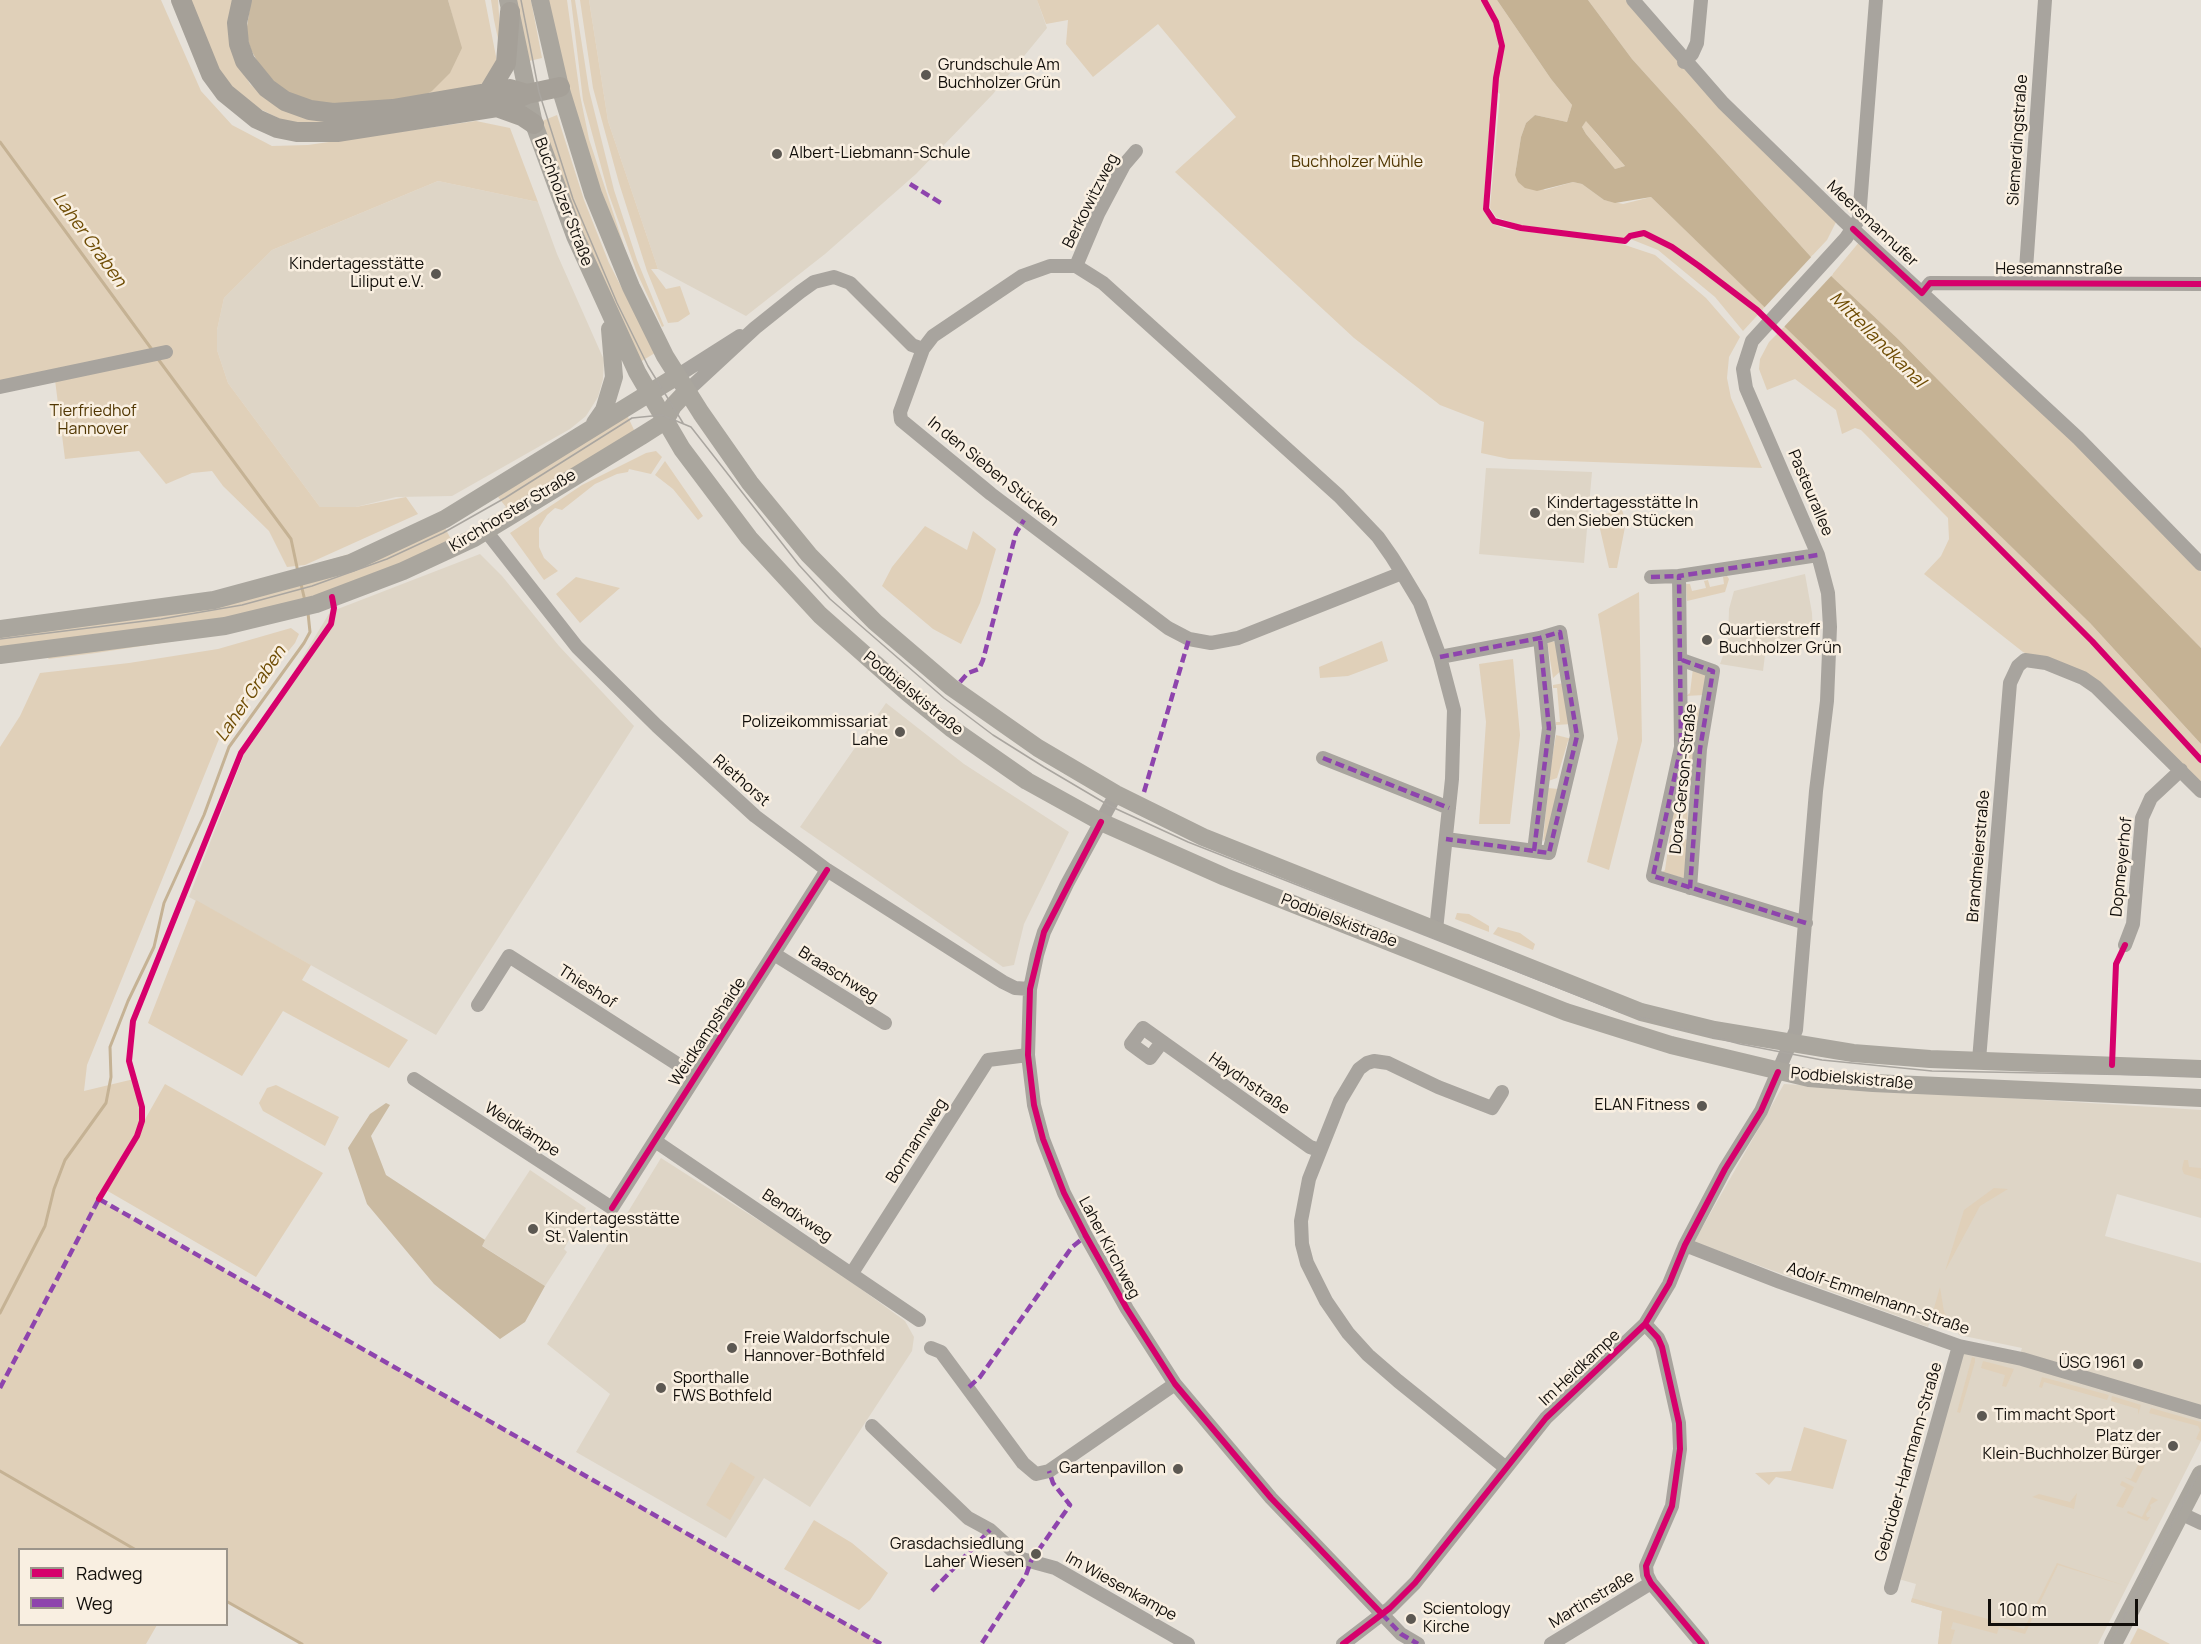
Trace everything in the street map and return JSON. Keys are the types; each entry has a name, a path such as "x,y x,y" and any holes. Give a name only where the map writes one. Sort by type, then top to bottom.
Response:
{"highway":[{"path":"182,0 204,58 225,93 257,119 277,128 297,132 337,132 560,87"},
{"path":"242,0 237,23 239,44 245,62 261,82 285,101 310,110 354,113 493,100 534,124"},
{"path":"493,100 506,63 509,6"}],"main road":[{"name":"Buchholzer Straße","path":"540,0 560,87 592,194 619,263 682,383"},
{"name":"Buchholzer Straße","path":"509,6 534,124 574,236 607,310 649,393"},
{"path":"591,428 604,410 614,377 615,360 607,310"},
{"name":"Kirchhorster Straße","path":"0,628 214,600 310,576 351,563 410,537 471,504 649,393 682,383"},
{"name":"Kirchhorster Straße","path":"0,655 225,626 315,604 403,572 486,531 665,421 682,383"},
{"name":"Podbielskistraße","path":"682,383 750,483 809,555 875,622 942,680 1000,723 1116,794 1203,837 1641,1012 1705,1028 1791,1044 1894,1057 2201,1069"},
{"name":"Podbielskistraße","path":"649,393 710,488 749,538 798,592 854,646 951,728 1027,781 1101,822 1225,877 1605,1026 1778,1072 1809,1078 1873,1083 2201,1098"},
{"path":"471,504 486,531"},
{"path":"2113,1644 2201,1474"}],"street":[{"name":"Meersmannufer","path":"1633,0 1684,62 1723,103 1853,230 2078,438 2201,564"},
{"path":"1684,62 1692,54 1697,43 1701,0"},
{"name":"Pasteurallee","path":"1791,1044 1798,1024 1816,791 1827,701 1830,627 1828,593 1818,555 1746,388 1743,369 1745,360 1759,333 1853,230 1860,212 1876,0"},
{"name":"Siemerdingstraße","path":"2025,284 2045,0"},
{"name":"Berkowitzweg","path":"1076,266 1124,165 1136,151"},
{"name":"In den Sieben Stücken","path":"1076,266 1050,266 1022,276 933,336 923,349 900,412 901,420 999,501 1168,628 1189,639 1211,643 1238,638 1402,573"},
{"path":"1076,266 1102,283 1339,496 1378,537 1420,603 1440,657 1454,710 1449,808 1436,930"},
{"path":"682,383 814,282 834,277 850,283 912,345 923,349"},
{"name":"Hesemannstraße","path":"1922,293 1930,283 2201,284"},
{"path":"0,387 166,352"},
{"name":"Riethorst","path":"486,531 567,636 645,715 747,810 827,870 1003,982 1015,988 1030,989"},
{"path":"1650,577 1679,576 1818,555"},
{"name":"Dora-Gerson-Straße","path":"1679,576 1682,660 1681,747 1653,876 1806,923"},
{"path":"1440,657 1560,632 1577,736 1549,853 1446,839"},
{"path":"1534,851 1549,728 1540,638"},
{"name":"Dora-Gerson-Straße","path":"1682,660 1713,671 1700,749 1690,888"},
{"name":"Brandmeierstraße","path":"1979,1060 2010,683 2013,673 2025,660 2046,663 2083,678 2096,687 2181,770"},
{"path":"1323,758 1449,808"},
{"path":"2181,770 2201,791"},
{"name":"Dopmeyerhof","path":"2125,945 2133,924 2142,818 2151,798 2181,770"},
{"name":"Laher Kirchweg","path":"1116,794 1044,932 1030,989 1028,1055 1034,1105 1043,1139 1064,1193 1122,1300 1175,1384 1222,1443 1271,1498 1401,1634 1418,1644"},
{"name":"Weidkampshaide","path":"612,1208 827,870"},
{"name":"Braaschweg","path":"774,954 885,1023"},
{"name":"Thieshof","path":"478,1005 509,956 696,1076"},
{"name":"Haydnstraße","path":"1162,1042 1310,1147 1320,1150"},
{"name":"Im Heidkampe","path":"1343,1644 1382,1614 1435,1560 1506,1468 1562,1402 1645,1324 1669,1284 1685,1245 1725,1169 1756,1120 1791,1044"},
{"name":"Bormannweg","path":"852,1273 988,1060 1028,1055"},
{"path":"1502,1092 1492,1108 1438,1087 1389,1063 1374,1060 1359,1069 1349,1084 1320,1150 1304,1201 1302,1244 1307,1263 1326,1301 1368,1355 1506,1468"},
{"name":"Weidkämpe","path":"414,1079 612,1208"},
{"name":"Bendixweg","path":"655,1141 919,1320"},
{"name":"Adolf-Emmelmann-Straße","path":"1685,1245 1780,1282 1959,1346 2022,1359 2201,1412"},
{"path":"1645,1324 1658,1338 1662,1347 1679,1423 1680,1449 1672,1506 1646,1566 1651,1583 1702,1644"},
{"name":"Gebrüder-Hartmann-Straße","path":"1891,1588 1959,1346"},
{"path":"931,1348 941,1352 955,1368 1029,1471 1042,1475 1175,1384"},
{"name":"Im Wiesenkampe","path":"872,1426 968,1518 990,1530 1022,1558 1055,1568 1188,1644"},
{"path":"2180,1513 2201,1523"},
{"name":"Martinstraße","path":"1551,1644 1651,1583"}],"shaded area":[{"path":"251,0 448,0 462,48 450,73 432,91 415,100 344,109 287,96 260,66 251,50 246,33"},
{"name":"Albert-Liebmann-Schule","path":"589,0 1037,0 1047,28 993,94 916,174 825,254 746,316 658,269 608,121"},
{"path":"438,181 538,202 557,254 604,360 603,379 598,397 586,416 570,429 452,496 396,497 356,507 320,507 228,383 217,350 217,330 224,298 272,250"},
{"name":"Kindertagesstätte In den Sieben Stücken","path":"1486,468 1592,472 1584,563 1479,554"},
{"path":"480,554 502,576 559,646 634,726 436,1035 189,897 245,752 330,612"},
{"path":"1805,574 1812,613 1813,636 1766,647 1763,671 1720,664 1728,642 1729,609 1734,591"},
{"path":"886,703 964,764 1069,832 1024,924 1014,965 1003,967 800,827"},
{"path":"1784,1084 2201,1110 2201,1218 2117,1194 2105,1236 2201,1263 2201,1441 2098,1644 1938,1644 1942,1611 1911,1602 1916,1584 1895,1578 1961,1348 2017,1363 2022,1348 1959,1335 1957,1331 1930,1322 1928,1327 1694,1242"},
{"path":"386,1103 390,1105 371,1136 386,1175 485,1240 482,1246 545,1286 525,1322 500,1339 434,1284 367,1204 348,1148 370,1114"},
{"name":"Freie Waldorfschule Hannover-Bothfeld","path":"661,1158 824,1262 905,1321 914,1337 912,1351 810,1507 764,1478 726,1538 576,1452 610,1394 547,1344"},
{"name":"Kindertagesstätte St. Valentin","path":"530,1170 586,1208 564,1249 567,1252 545,1286 481,1245"}],"green space":[{"name":"Tierfriedhof Hannover","path":"0,0 161,0 201,91 232,125 272,146 308,145 476,121 510,128 538,202 438,181 272,250 224,298 217,330 217,350 228,383 320,507 356,507 406,497 418,514 305,565 287,567 269,531 223,486 212,471 192,473 166,484 139,451 65,459 55,380 112,357 0,381"},
{"path":"190,0 238,0 235,58 250,84 270,101 329,121 330,124 286,122 242,100 220,73"},
{"path":"448,0 485,0 499,72 482,88 415,100 461,48"},
{"path":"491,0 498,0 502,58 494,20"},
{"path":"515,0 531,0 542,58 529,61"},
{"path":"547,0 567,0 580,95 589,139 628,258 582,143"},
{"path":"571,0 575,0 589,90 614,190 637,260 664,326 662,327 637,273 608,192 583,100"},
{"path":"580,0 589,0 608,121 658,269 651,269 666,289 680,286 690,314 678,322 668,323 647,271 619,183 593,88"},
{"name":"Buchholzer Mühle","path":"1037,0 1497,0 1551,79 1572,105 1567,122 1535,115 1526,123 1521,137 1515,175 1545,190 1573,182 1582,184 1604,200 1623,204 1651,197 1765,307 1743,331 1715,297 1658,250 1633,240 1519,225 1496,217 1490,208 1500,94 1493,88 1483,210 1493,224 1506,229 1616,242 1655,255 1706,298 1740,337 1729,357 1727,378 1731,398 1762,468 1509,459 1481,453 1484,422 1440,405 1354,338 1175,172 1236,117 1158,24 1093,77 1066,44 1068,20 1046,24"},
{"path":"1588,0 1627,0 1836,222 1827,240 1811,257 1632,59"},
{"path":"557,115 584,200 609,263 655,353 640,362 601,283 542,121"},
{"path":"1586,120 1625,166 1615,169 1586,134 1582,127"},
{"path":"1860,241 2138,505 2201,572 2201,648 1898,339 1831,276"},
{"path":"1785,326 2090,623 2201,744 2201,785 2119,700 2023,652 1924,574 1941,556 1949,539 1948,518 1861,430 1855,428 1842,434 1836,410 1795,379 1767,390 1759,369 1760,359 1769,342"},
{"path":"630,410 628,417 635,432 507,511 504,508 506,507 498,497"},
{"path":"656,451 662,457 651,474 629,469 628,472 617,474 595,484 562,510 555,508 547,515 539,528 539,547 544,558 558,571 544,580 510,533 582,485 646,453"},
{"path":"665,461 703,516 698,520 673,489 655,475"},
{"path":"1622,510 1626,522 1617,568 1609,568 1597,516"},
{"path":"444,526 452,541 401,566 266,612 0,650 0,633 140,616"},
{"path":"925,526 967,550 973,531 996,549 980,603 961,644 933,629 882,586 892,567"},
{"path":"1727,576 1729,579 1725,592 1687,601 1686,584 1690,584 1692,591 1706,588 1704,581 1708,580 1710,587 1724,584 1723,577"},
{"path":"576,577 620,588 580,623 556,594"},
{"path":"1639,592 1642,741 1609,870 1587,862 1618,739 1598,614"},
{"path":"291,628 299,634 295,643 221,734 87,1065 84,1091 134,1079 142,1107 139,1130 165,1084 323,1173 256,1277 106,1190 120,1165 99,1199 881,1644 302,1644 228,1602 228,1548 18,1548 18,1626 156,1626 146,1644 0,1644 0,747 20,716 40,673 129,663 218,649"},
{"path":"188,639 96,653 48,659 51,655"},
{"path":"1547,640 1559,643 1564,668 1553,678"},
{"path":"1382,641 1388,661 1348,676 1320,678 1319,667"},
{"path":"1513,659 1520,735 1510,824 1479,824 1486,722 1479,664"},
{"path":"1693,668 1706,673 1704,695 1686,696 1690,693"},
{"path":"1564,683 1572,724 1556,725 1556,722 1560,722 1557,688 1553,688 1553,685"},
{"path":"1704,708 1700,713 1694,741 1688,741 1686,710"},
{"path":"1556,735 1572,739 1568,741 1557,778 1548,781"},
{"path":"1690,752 1697,756 1694,783 1682,781"},
{"path":"1548,788 1558,789 1550,836 1543,841"},
{"path":"1687,794 1688,826 1669,822 1677,796"},
{"path":"1670,835 1688,840 1689,862 1684,878 1661,873 1665,870"},
{"path":"196,900 311,965 302,980 408,1040 389,1068 283,1011 242,1076 148,1023"},
{"path":"1457,913 1469,914 1489,926 1489,932 1455,919"},
{"path":"1498,927 1520,933 1535,944 1533,950 1493,934"},
{"path":"276,1085 339,1117 325,1146 263,1111 259,1103 267,1088"},
{"path":"2184,1160 2188,1160 2189,1167 2201,1168 2201,1179 2184,1174 2182,1169"},
{"path":"1994,1188 2008,1189 1980,1206 1945,1271 1964,1210"},
{"path":"1940,1287 1944,1312 1957,1331 1930,1322"},
{"path":"1972,1357 1975,1358 1975,1362 1960,1413 1957,1412"},
{"path":"1983,1361 2014,1369 2006,1387 2002,1386 2005,1375 1981,1368"},
{"path":"2042,1377 2109,1395 2107,1400 2044,1382 2042,1388 2039,1387"},
{"path":"2112,1396 2141,1405 2138,1415 2138,1409 2111,1401"},
{"path":"2151,1408 2201,1422 2201,1441 2196,1439 2200,1430 2198,1426 2149,1413"},
{"path":"1804,1427 1847,1440 1833,1489 1776,1477 1769,1485 1755,1473 1791,1471"},
{"path":"2142,1457 2148,1459 2136,1483 2124,1477 2131,1479"},
{"path":"731,1462 755,1477 730,1520 706,1505"},
{"path":"2122,1481 2134,1487 2123,1508 2116,1506 2126,1488 2120,1485"},
{"path":"2077,1493 2074,1509 2032,1497 2039,1494 2070,1502"},
{"path":"2152,1497 2158,1500 2150,1505 2151,1508 2146,1514 2150,1517 2147,1521 2127,1513 2128,1511 2142,1517"},
{"path":"814,1520 852,1543 888,1573 870,1600 859,1610 784,1569"},
{"path":"2057,1563 2126,1586 2058,1565 2025,1634 1999,1627 1997,1634 1953,1622 1951,1629 1955,1630 1951,1644 1938,1644 1942,1611 1911,1602 1912,1598 2024,1629"},
{"path":"2138,1628 2145,1631 2170,1644 2130,1644"}],"water":[{"name":"Mittellandkanal","path":"1497,0 1588,0 1632,59 1811,257 1898,339 2201,648 2201,744 2090,623 1651,197 1615,203 1604,200 1582,184 1573,182 1537,191 1525,188 1518,182 1515,175 1521,137 1526,123 1535,115 1567,122 1572,105 1551,79","holes":["1586,121 1625,166 1615,169 1586,134 1582,127"]}],"pier":[{"path":"1813,255 1833,274 1783,328 1763,309"}],"waterway":[{"name":"Laher Graben","path":"0,142 153,351"},
{"name":"Laher Graben","path":"158,359 291,539 298,572"},
{"name":"Laher Graben","path":"301,584 305,601"},
{"name":"Laher Graben","path":"0,1313 45,1226 54,1189 65,1160 106,1103 111,1077 110,1047 128,1001 154,947 164,903 204,815 229,747 304,643 310,632 308,613"},
{"path":"0,1471 133,1548"},
{"path":"228,1602 302,1644"}],"tram line":[{"path":"521,0 539,92 573,199 617,303 648,366 683,423"},
{"path":"0,639 161,619 242,605 312,586 387,559 443,533 505,498 632,418 662,415 691,427 799,565 830,599 944,698 993,735 1110,806 1188,842 1620,1012 1740,1044 1822,1060 1932,1071 2201,1076"},
{"path":"2110,1644 2201,1468"}],"marked path":[{"path":"910,184 944,205"},
{"path":"960,682 968,673 979,669 983,660 1016,533 1024,520"},
{"path":"1806,923 1653,876 1681,747 1679,576 1818,555"},
{"path":"1651,577 1679,576"},
{"path":"1440,657 1560,632 1577,736 1549,853 1446,839"},
{"path":"1534,851 1549,728 1540,638"},
{"path":"1144,792 1189,639"},
{"path":"1682,660 1713,671 1700,749 1690,888"},
{"path":"1323,758 1449,808"},
{"path":"0,1388 101,1195"},
{"path":"99,1199 881,1644"},
{"path":"969,1387 980,1377 1072,1247 1086,1236"},
{"path":"982,1643 1026,1575 1031,1561 1070,1505 1053,1483 1049,1471"},
{"path":"932,1591 990,1530"},
{"path":"1382,1614 1401,1634 1418,1644"}],"cycle path":[{"path":"1484,0 1496,22 1502,46 1496,78 1486,209 1494,221 1521,228 1625,241 1630,236 1644,233 1672,247 1757,310 2092,641 2201,760"},
{"path":"1853,229 1922,293 1930,283 2201,284"},
{"path":"99,1199 137,1136 142,1121 142,1107 129,1061 133,1021 241,753 331,624 334,608 332,597"},
{"path":"1101,822 1044,932 1030,989 1028,1055 1034,1105 1043,1139 1064,1193 1086,1236 1127,1309 1175,1384 1271,1498 1382,1614"},
{"path":"612,1208 827,870"},
{"path":"2112,1065 2116,964 2125,945"},
{"path":"1343,1644 1390,1608 1415,1583 1546,1418 1645,1324 1669,1284 1685,1245 1725,1169 1761,1111 1778,1072"},
{"path":"1645,1324 1658,1338 1662,1347 1679,1423 1680,1449 1672,1506 1646,1566 1647,1575 1651,1583 1702,1644"}],"place":[{"name":"Grundschule Am Buchholzer Grün","path":"926,75"},
{"name":"Albert-Liebmann-Schule","path":"777,154"},
{"name":"Kindertagesstätte Liliput e.V.","path":"436,274"},
{"name":"Kindertagesstätte In den Sieben Stücken","path":"1535,513"},
{"name":"Quartierstreff Buchholzer Grün","path":"1707,640"},
{"name":"Polizeikommissariat Lahe","path":"900,732"},
{"name":"ELAN Fitness","path":"1702,1106"},
{"name":"Kindertagesstätte St. Valentin","path":"533,1229"},
{"name":"Freie Waldorfschule Hannover-Bothfeld","path":"732,1348"},
{"name":"ÜSG 1961","path":"2138,1364"},
{"name":"Sporthalle FWS Bothfeld","path":"661,1388"},
{"name":"Tim macht Sport","path":"1982,1416"},
{"name":"Platz der Klein-Buchholzer Bürger","path":"2173,1446"},
{"name":"Gartenpavillon","path":"1178,1469"},
{"name":"Grasdachsiedlung Laher Wiesen","path":"1036,1554"},
{"name":"Scientology Kirche","path":"1411,1619"}]}
